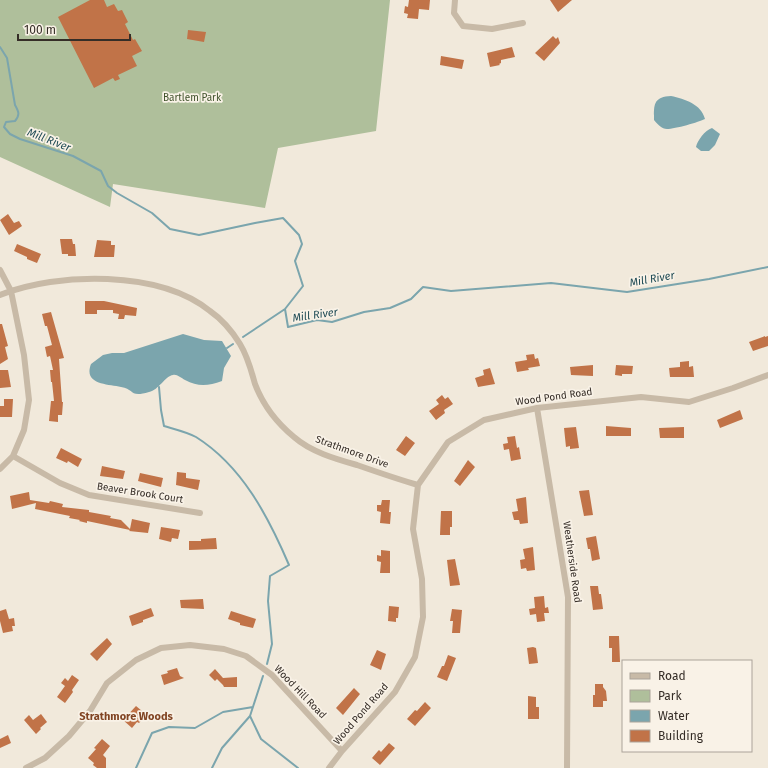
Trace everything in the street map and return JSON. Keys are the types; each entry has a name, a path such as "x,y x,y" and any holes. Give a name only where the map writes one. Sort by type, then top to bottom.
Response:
{"street":[{"path":"455,0 454,13 463,26 492,29 522,23"},
{"path":"0,270 11,291 24,355 29,400 24,430 13,456 0,469"},
{"name":"Strathmore Drive","path":"0,295 50,282 74,279 100,279 127,281 163,288 187,297 209,310 229,327 242,347 250,364 256,385 265,404 277,422 295,439 313,450 334,458 418,485"},
{"name":"Wood Pond Road","path":"329,768 342,751 395,692 415,657 423,617 422,579 414,529 418,485 448,442 484,420 537,408 641,397 689,402 768,375"},
{"name":"Weatherside Road","path":"537,408 568,597 567,768"},
{"name":"Beaver Brook Court","path":"13,456 60,483 89,495 200,513"},
{"name":"Wood Hill Road","path":"26,768 45,758 69,736 90,711 107,683 136,660 161,648 190,645 224,649 246,656 272,675 342,751"}],"green space":[{"name":"Bartlem Park","path":"0,0 390,0 376,131 278,148 265,208 113,184 110,207 0,157"}],"water":[{"path":"671,96 692,103 700,110 705,119 675,128 665,129 658,125 654,120 656,103 661,98"},
{"path":"712,128 720,134 715,145 709,151 701,151 696,147 698,142 704,133"},
{"path":"183,334 204,340 222,341 231,356 224,368 222,381 208,385 199,385 173,375 167,378 153,391 143,394 135,394 125,388 98,382 90,376 89,371 91,364 103,355 124,353"}],"building":[{"path":"90,0 104,0 107,7 114,4 118,11 122,10 128,22 125,24 133,40 135,39 142,51 132,56 137,66 118,75 120,79 115,81 113,78 94,88 58,17"},
{"path":"409,0 430,0 429,10 419,9 418,19 407,18 408,14 404,13 405,6 408,7"},
{"path":"550,0 572,0 558,12"},
{"path":"188,30 206,32 204,42 187,39"},
{"path":"553,36 556,39 558,37 560,43 544,61 535,53"},
{"path":"512,47 515,57 501,60 500,65 490,67 487,53"},
{"path":"441,56 464,60 462,69 440,65"},
{"path":"8,214 14,223 19,221 22,226 9,235 0,220"},
{"path":"60,239 72,239 73,244 75,244 76,256 62,254"},
{"path":"97,240 111,241 111,245 115,245 114,257 94,257"},
{"path":"17,244 41,254 37,263 14,251"},
{"path":"85,301 104,301 137,308 136,316 125,315 124,319 118,319 119,314 113,313 113,310 97,310 97,314 85,314"},
{"path":"51,312 64,358 59,359 63,402 62,415 58,415 58,422 49,421 51,401 54,401 50,370 53,370 50,356 47,357 45,347 52,345 42,314"},
{"path":"0,324 2,324 8,346 5,347 8,359 0,364"},
{"path":"768,336 768,346 753,351 749,342"},
{"path":"534,354 535,359 538,358 540,366 517,372 515,362 527,360 526,355"},
{"path":"689,361 689,367 693,366 694,377 670,377 669,368 680,367 680,362"},
{"path":"593,365 593,376 571,375 570,367"},
{"path":"616,365 633,366 632,374 622,374 622,376 615,375"},
{"path":"490,368 495,384 478,387 475,378 484,375 483,370"},
{"path":"0,370 8,370 11,387 0,388"},
{"path":"442,395 445,399 448,397 453,404 444,410 445,413 436,420 429,411 439,404 436,400"},
{"path":"4,399 13,399 12,417 0,417 0,406 4,406"},
{"path":"740,410 743,419 720,428 717,420"},
{"path":"606,426 631,428 631,436 606,436"},
{"path":"576,427 579,448 570,449 570,446 566,447 564,428"},
{"path":"684,427 684,438 660,438 659,428"},
{"path":"406,436 415,443 405,456 396,450"},
{"path":"515,436 521,459 511,461 509,449 504,450 503,444 508,443 507,437"},
{"path":"61,448 82,459 78,467 68,461 67,463 56,458"},
{"path":"468,460 475,467 460,486 454,481"},
{"path":"102,466 125,471 123,479 100,476"},
{"path":"177,472 186,473 186,478 200,480 198,490 176,485"},
{"path":"140,473 163,478 161,487 138,481"},
{"path":"589,490 593,515 584,516 579,491"},
{"path":"29,492 30,500 49,503 50,501 63,504 62,507 89,510 89,512 111,516 110,518 121,520 130,529 132,519 150,523 148,533 129,531 130,530 87,521 87,523 79,521 80,520 69,518 70,516 35,509 36,503 12,509 10,496"},
{"path":"526,497 528,523 520,524 519,520 514,520 512,512 518,511 516,499"},
{"path":"382,500 390,500 390,524 380,523 381,512 377,511 377,505 381,505"},
{"path":"441,511 452,511 452,527 450,527 450,535 440,535"},
{"path":"161,527 180,530 178,539 172,538 171,542 159,539"},
{"path":"596,536 600,559 592,561 586,538"},
{"path":"216,538 217,549 189,550 189,541 201,541 201,539"},
{"path":"533,547 535,570 527,571 526,568 521,569 520,560 525,559 523,549"},
{"path":"381,550 390,551 390,573 380,573 381,562 377,561 377,555 381,556"},
{"path":"455,559 460,585 450,586 447,560"},
{"path":"590,586 598,586 599,594 601,594 603,609 593,610"},
{"path":"544,596 545,608 548,607 549,613 544,613 545,621 537,622 536,614 530,615 529,609 535,608 534,597"},
{"path":"203,599 204,609 181,608 180,600"},
{"path":"389,606 399,607 396,622 388,621"},
{"path":"151,608 154,616 132,626 129,616"},
{"path":"6,609 9,619 14,618 15,626 12,626 13,631 3,633 0,621 0,611"},
{"path":"452,609 462,610 460,633 452,633 453,621 450,621"},
{"path":"231,611 256,619 253,628 240,625 240,623 228,619"},
{"path":"609,636 619,636 620,662 612,662 612,648 609,648"},
{"path":"107,638 112,644 97,661 90,654"},
{"path":"527,648 536,648 538,663 529,664"},
{"path":"377,650 386,654 381,670 370,665"},
{"path":"448,655 456,658 447,681 437,677 442,666 444,666"},
{"path":"177,668 180,676 184,678 164,685 161,675 168,673 167,671"},
{"path":"215,669 223,678 237,677 237,687 224,687 217,679 215,681 209,675"},
{"path":"72,675 79,680 65,703 57,697 65,686 61,683 65,678 68,681"},
{"path":"595,684 603,684 606,691 607,701 603,701 603,707 593,707"},
{"path":"354,688 360,694 343,715 336,708"},
{"path":"528,696 536,697 536,707 539,707 539,719 528,719"},
{"path":"425,702 431,708 415,726 407,719"},
{"path":"136,706 148,716 145,721 141,721 139,723 137,722 132,728 123,720"},
{"path":"41,714 47,722 36,734 24,720 29,715 33,720"},
{"path":"8,735 11,743 0,748 0,739"},
{"path":"102,739 110,746 103,755 106,758 106,768 97,768 88,758"},
{"path":"389,743 395,748 380,765 372,758 379,750 381,752"}],"waterway":[{"name":"Mill River","path":"0,47 7,58 15,105 18,113 18,117 15,121 6,122 4,127 10,134 20,139 73,156 101,171 108,186 117,193 152,213 170,229 199,235 283,218 299,235 302,244 295,261 303,286 285,309 288,327 317,320 332,322 364,312 390,308 411,299 423,287 451,291 551,283 627,292 709,279 768,267"},
{"path":"243,337 285,309"},
{"path":"227,348 233,344"},
{"path":"159,387 164,426 196,437 227,462 252,494 272,528 289,565 270,576 268,601 272,644 267,664"},
{"path":"212,768 222,748 250,716 263,676"},
{"path":"136,768 152,733 169,727 195,728 223,712 253,707"},
{"path":"250,716 261,739 298,768"}],"district":[{"name":"Strathmore Woods","path":"126,716"}]}
